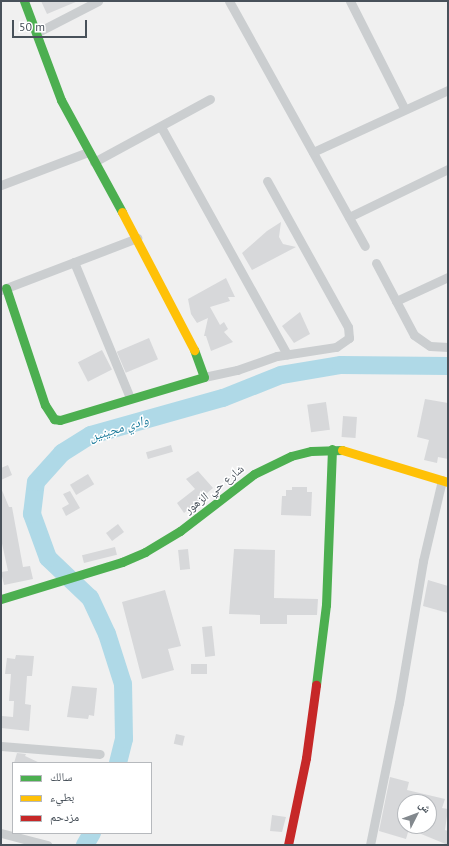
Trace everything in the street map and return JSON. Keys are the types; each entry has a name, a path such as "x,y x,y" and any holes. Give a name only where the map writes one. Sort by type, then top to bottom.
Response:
{"street":[{"path":"24,1 61,100 88,152 137,238 192,345 204,377"},
{"path":"36,33 98,1"},
{"path":"229,1 365,246"},
{"path":"350,1 404,108"},
{"path":"313,152 404,108 448,90"},
{"path":"94,162 210,99"},
{"path":"161,126 287,354"},
{"path":"1,185 88,152"},
{"path":"349,217 448,169"},
{"path":"137,238 3,289 45,405 54,420 60,420 130,398 287,354 336,347 349,338 350,333 267,181"},
{"path":"74,262 130,398"},
{"path":"376,263 414,335 421,342 430,346 448,347"},
{"path":"396,301 448,277"},
{"path":"288,845 306,758 326,605 332,449"},
{"name":"شارع حي الزهور","path":"1,599 122,562 145,552 180,531 254,474 291,456 332,449 362,454 445,481"},
{"path":"370,845 399,703 423,560 445,481"},
{"path":"1,746 100,754"},
{"path":"1,832 47,845"}],"building":[{"path":"41,1 78,1 47,14"},
{"path":"281,222 279,237 283,244 296,247 252,270 242,253 267,231"},
{"path":"226,278 235,297 228,297 230,301 210,307 220,325 224,322 228,329 224,332 233,342 211,351 206,336 204,336 208,318 197,323 191,314 188,299"},
{"path":"300,312 310,334 294,343 282,326"},
{"path":"149,338 158,359 126,373 117,352"},
{"path":"102,350 112,370 88,382 78,362"},
{"path":"425,399 448,403 448,459 438,457 437,463 424,460 429,440 417,437"},
{"path":"326,402 330,430 311,432 307,405"},
{"path":"343,416 357,417 356,438 342,437"},
{"path":"171,445 173,452 148,459 146,452"},
{"path":"8,465 12,475 1,480 1,468"},
{"path":"198,471 213,488 184,513 177,503 195,489 186,479"},
{"path":"88,474 94,484 76,495 70,485"},
{"path":"292,487 307,487 307,492 312,492 311,516 281,515 282,496 286,496 286,490 292,490"},
{"path":"1,488 9,507 12,507 23,567 30,566 33,579 4,585 1,572 8,571 1,539"},
{"path":"70,491 80,508 66,516 62,508 69,504 63,494"},
{"path":"118,524 124,532 112,541 106,533"},
{"path":"115,547 117,555 84,563 82,555"},
{"path":"188,549 190,569 180,570 178,550"},
{"path":"234,549 275,550 274,598 318,599 317,615 287,615 287,624 260,624 260,615 229,614"},
{"path":"428,580 448,586 448,613 423,606"},
{"path":"165,590 181,646 168,649 174,670 142,679 122,602"},
{"path":"212,626 215,656 205,657 202,627"},
{"path":"16,655 34,656 32,676 27,676 25,704 31,705 29,731 1,728 2,716 13,717 14,701 9,701 11,674 5,674 7,658 15,659"},
{"path":"191,664 207,664 207,674 191,674"},
{"path":"72,686 97,688 94,716 89,715 88,719 67,717"},
{"path":"176,734 185,736 183,746 174,744"},
{"path":"17,753 26,754 25,756 38,762 14,762"},
{"path":"390,777 409,782 407,790 424,794 397,794 397,834 408,834 406,839 379,831"},
{"path":"437,797 445,799 442,808 448,809 445,830 448,831 448,845 421,834 437,834"},
{"path":"272,815 286,817 282,832 270,831"}],"waterway":[{"name":"وادي مجينين","path":"118,762 124,739 123,684 107,634 90,598 48,558 32,514 36,482 62,453 91,435 223,398 281,375 341,365 448,366"},
{"name":"وادي مجينين","path":"85,845 91,834"}],"traffic: fast":[{"path":"24,1 61,100 122,212"},
{"path":"6,288 45,405 54,419 60,420 204,377 194,350"},
{"path":"316,685 326,605 332,449"},
{"path":"1,599 122,562 145,552 180,531 254,474 291,456 311,451 342,450"}],"traffic: slow":[{"path":"122,212 194,350"},
{"path":"342,450 448,482"}],"traffic: jam":[{"path":"288,845 306,758 316,685"}]}
